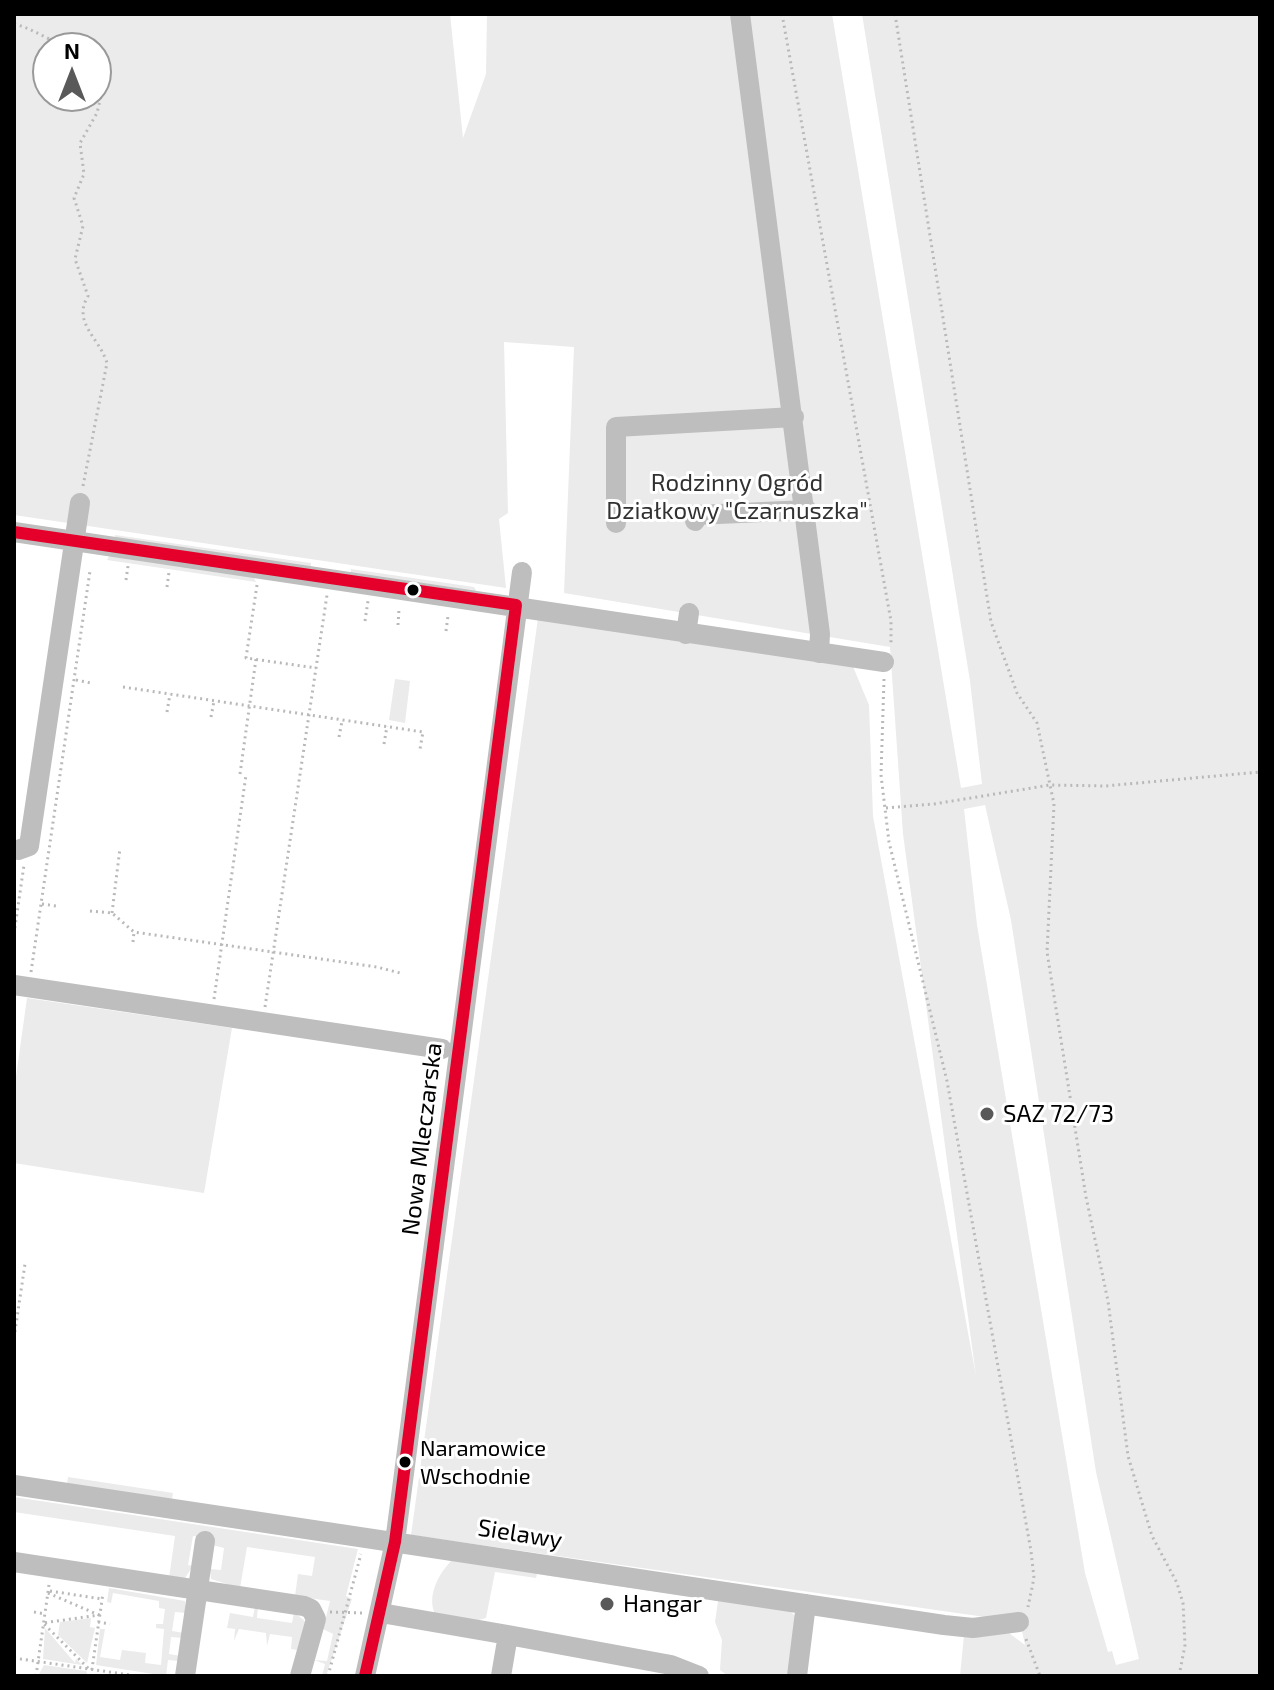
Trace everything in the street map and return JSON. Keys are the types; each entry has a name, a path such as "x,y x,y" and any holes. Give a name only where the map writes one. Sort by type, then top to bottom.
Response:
{"street":[{"path":"740,14 807,510 820,634 819,653"},
{"path":"616,523 616,427 794,417"},
{"path":"18,850 29,846 80,503"},
{"path":"695,521 696,515 807,510"},
{"path":"14,532 516,605 688,624 819,653 884,662"},
{"name":"Nowa Mleczarska","path":"365,1676 395,1542 522,572"},
{"path":"21,986 442,1049"},
{"name":"Sielawy","path":"14,1485 973,1628 1019,1622"},
{"path":"185,1676 205,1541"},
{"path":"14,1562 304,1606 315,1613 314,1631 300,1676"},
{"path":"797,1676 806,1604"},
{"path":"381,1613 671,1665 699,1676"},
{"path":"501,1676 508,1635"}],"path":[{"path":"782,14 891,621 892,643 884,662 881,775 889,842 947,1081 1031,1551 1034,1578 1030,1603 1019,1622 1040,1676"},
{"path":"895,14 991,622 1017,693 1037,723 1050,785 1055,829 1047,952 1086,1197 1108,1301 1128,1456 1152,1536 1177,1583 1183,1603 1185,1645 1179,1676"},
{"path":"14,24 30,26 40,32"},
{"path":"80,503 107,363 102,347 83,321 81,313 88,296 75,259 83,226 74,198 84,174 80,143 97,112"},
{"path":"126,580 128,566"},
{"path":"21,986 42,904 90,571"},
{"path":"167,587 169,572"},
{"path":"257,585 246,658 316,668"},
{"path":"263,1022 327,595"},
{"path":"365,621 368,601"},
{"path":"398,625 400,605"},
{"path":"446,631 449,612"},
{"path":"240,774 256,659"},
{"path":"76,680 91,683"},
{"path":"123,687 423,732 420,749"},
{"path":"167,712 170,694"},
{"path":"211,717 214,701"},
{"path":"339,737 342,720"},
{"path":"384,744 387,726"},
{"path":"885,808 934,804 1050,785 1105,786 1260,772"},
{"path":"212,1015 246,775"},
{"path":"112,913 120,848"},
{"path":"42,904 56,906"},
{"path":"90,911 112,913 134,932 400,973"},
{"path":"133,942 134,932"},
{"path":"14,1338 25,1264"},
{"path":"328,1676 363,1537"},
{"path":"36,1676 50,1577"},
{"path":"91,1676 104,1585"},
{"path":"48,1592 102,1599"},
{"path":"48,1592 99,1615"},
{"path":"34,1612 45,1614"},
{"path":"315,1613 381,1613"},
{"path":"43,1623 99,1615"},
{"path":"98,1622 110,1624"},
{"path":"43,1623 90,1670"},
{"path":"14,1658 137,1676"}],"green space":[{"name":"Rodzinny Ogród Działkowy \"Czarnuszka\"","path":"14,14 450,14 463,138 486,74 487,14 832,14 961,788 982,784 970,681 862,14 1260,14 1260,1676 960,1676 964,1635 1009,1633 1025,1645 1020,1622 411,1535 538,618 849,657 869,705 873,816 976,1376 903,834 890,647 564,593 574,347 504,342 508,513 499,519 506,588 14,515","holes":["985,805 1011,920 1096,1472 1139,1659 1116,1665 1112,1651 1108,1652 1085,1573 977,925 964,809"]},
{"path":"115,535 311,563 311,567 115,539"},
{"path":"111,553 252,574 256,582 107,560"},
{"path":"351,569 474,587 477,592 351,573"},
{"path":"395,679 410,681 405,723 389,720"},
{"path":"27,998 232,1028 204,1193 14,1163 14,1091"},
{"path":"68,1477 173,1493 172,1499 67,1484"},
{"path":"14,1497 358,1549 346,1596 352,1599 326,1676 322,1676 325,1664 314,1660 327,1661 333,1634 323,1629 330,1601 295,1596 298,1574 312,1576 315,1557 247,1547 240,1588 211,1579 210,1569 221,1570 224,1548 212,1545 213,1539 193,1536 188,1565 193,1566 185,1578 169,1578 175,1536 14,1512"},
{"path":"455,1557 788,1609 796,1617 788,1676 728,1676 720,1670 722,1640 715,1622 718,1601 537,1574 536,1578 495,1572 486,1618 475,1621 436,1616 433,1592 444,1569"},
{"path":"109,1588 185,1601 186,1613 175,1612 172,1631 184,1633 183,1638 171,1637 169,1654 181,1656 179,1661 168,1660 166,1676 96,1665 100,1629 105,1629 100,1657 120,1660 122,1650 146,1653 145,1663 161,1665 164,1629 156,1628 156,1624 163,1624 165,1609 159,1608 159,1601 113,1593 111,1603 107,1602"},
{"path":"255,1606 258,1606 257,1618 292,1623 294,1612 306,1622 297,1650 291,1649 292,1637 270,1634 267,1646 266,1633 239,1629 234,1641 235,1629 227,1628 230,1613 253,1617"},
{"path":"91,1618 90,1627 95,1628 87,1663 58,1635 60,1622"},
{"path":"45,1628 75,1663 76,1659 82,1665 43,1659"},
{"path":"44,1665 86,1671 88,1676 38,1676"}],"transit line":[{"path":"14,532 516,605 395,1542 365,1676"}],"place":[{"name":"SAZ 72/73","path":"987,1114"},
{"name":"Naramowice Wschodnie","path":"405,1462"},
{"name":"Hangar","path":"607,1604"}]}
